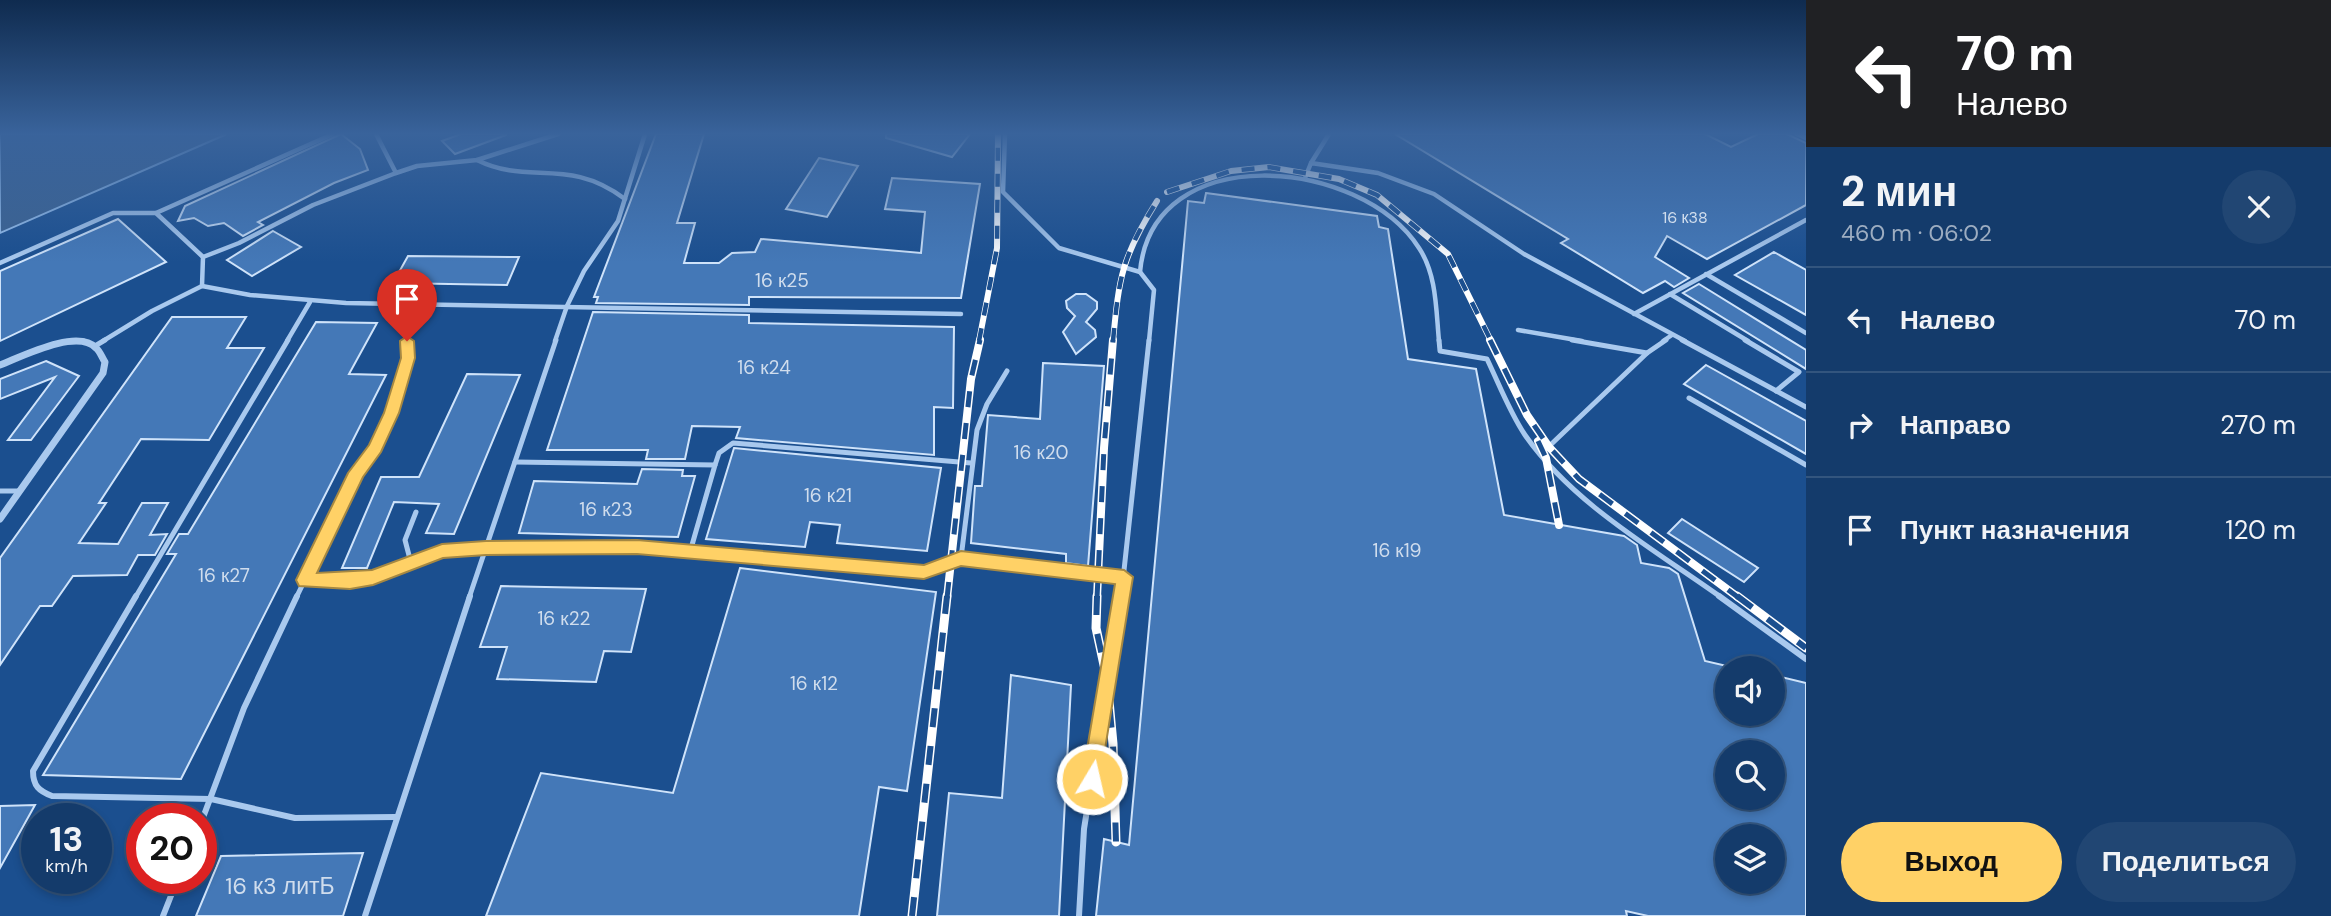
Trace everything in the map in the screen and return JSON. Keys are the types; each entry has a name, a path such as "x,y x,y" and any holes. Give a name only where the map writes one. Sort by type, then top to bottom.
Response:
{"street":[{"path":"0,365 57,343 83,341 95,346 106,362 103,373 0,519"}],"lane":[{"path":"0,263 113,213 156,213 237,177"},
{"path":"203,257 239,243 313,205 386,177"},
{"path":"589,177 625,199"},
{"path":"366,916 396,817 567,306 584,271 618,221 632,177"},
{"path":"1003,177 1003,192 1059,248 1140,272 1154,290 1124,577 1084,830 1079,916"},
{"path":"1140,272 1143,243 1179,199 1207,185 1241,177"},
{"path":"1267,177 1305,178 1339,188 1373,202 1401,223 1420,248 1429,269 1440,351 1487,359 1525,435 1567,482 1600,510 1806,659"},
{"path":"1387,177 1434,194 1524,254 1806,407"},
{"path":"156,213 203,257 202,286"},
{"path":"1634,314 1806,220"},
{"path":"1706,274 1806,333"},
{"path":"95,346 152,311 202,286 237,295 310,302 961,314"},
{"path":"1670,294 1799,372 1776,391"},
{"path":"310,302 33,771 32,783 38,792 52,796 211,799 295,818 396,817"},
{"path":"209,803 244,708 356,473 375,448 402,385 408,358 407,341 393,302"},
{"path":"1518,330 1647,353"},
{"path":"1542,453 1647,353 1672,335"},
{"path":"961,558 971,463 984,413 1007,371"},
{"path":"1689,397 1806,465"},
{"path":"690,552 719,453 733,443 971,463"},
{"path":"515,462 715,465"},
{"path":"0,491 20,491"},
{"path":"411,563 405,540 416,512"},
{"path":"305,580 362,580 442,551 637,547 924,572 961,558 1124,577"},
{"path":"163,916 172,894"}],"water":[{"path":"0,177 129,177 0,233"}],"building":[{"path":"248,177 350,177 258,222 263,225 243,236 224,223 208,226 194,218 178,221 185,206"},
{"path":"640,177 691,177 677,223 695,223 684,263 719,263 732,253 755,252 761,239 921,253 925,212 885,209 892,178 980,184 961,298 749,297 749,305 596,303 598,297 594,297"},
{"path":"807,177 851,177 827,217 786,209"},
{"path":"1465,177 1806,177 1806,205 1707,259 1667,236 1655,257 1689,278 1674,287 1665,281 1643,293 1561,243 1568,239"},
{"path":"1206,193 1377,216 1379,227 1388,229 1408,359 1476,369 1504,515 1624,536 1637,545 1641,563 1669,568 1678,574 1705,661 1715,663 1715,726 1785,726 1785,678 1806,683 1806,916 1648,916 1626,911 1627,916 1096,916 1104,839 1129,845 1188,201 1204,203"},
{"path":"118,219 166,262 0,341 0,271"},
{"path":"273,231 301,247 252,276 227,260"},
{"path":"1774,252 1806,270 1806,315 1735,275"},
{"path":"408,256 519,257 507,285 393,283"},
{"path":"1699,284 1806,350 1806,369 1683,293"},
{"path":"1076,294 1086,294 1097,302 1097,309 1086,322 1095,330 1096,337 1076,354 1063,332 1075,316 1067,308 1066,301"},
{"path":"593,312 749,315 749,323 954,327 953,408 934,407 934,455 736,438 740,427 692,426 685,459 646,459 648,450 547,450"},
{"path":"172,317 246,317 227,348 264,348 209,440 141,439 99,503 106,503 79,543 118,544 142,503 168,503 150,535 167,534 155,555 138,555 127,575 73,576 52,606 40,606 0,665 0,558"},
{"path":"316,322 377,323 349,374 386,375 181,779 43,775 176,554 167,554 179,534 188,534"},
{"path":"46,361 79,376 31,440 8,440 55,377 0,399 0,379"},
{"path":"1043,363 1104,366 1088,566 1066,563 1066,554 971,543 975,486 982,486 988,415 1040,419"},
{"path":"1706,365 1806,421 1806,454 1684,384"},
{"path":"467,374 520,375 454,534 426,533 439,504 394,502 367,568 342,568 381,477 419,477"},
{"path":"734,448 941,468 927,551 837,543 840,525 810,522 805,547 706,539"},
{"path":"642,469 683,470 682,476 695,476 678,537 519,533 534,481 637,484"},
{"path":"1682,519 1758,568 1744,582 1668,533"},
{"path":"740,568 936,592 907,791 879,787 859,916 486,916 541,773 673,793"},
{"path":"501,586 646,589 631,652 604,651 596,682 497,679 507,647 480,647"},
{"path":"1011,675 1071,685 1059,916 937,916 949,793 1002,798"},
{"path":"21,805 21,830 0,868 0,806"},
{"path":"363,853 343,916 196,916 205,894 217,894 217,866 221,856"}],"railway":[{"path":"979,341 997,248 998,177"},
{"path":"1167,192 1213,177"},
{"path":"1326,177 1339,179 1377,195 1448,254 1491,341"},
{"path":"1113,341 1117,300 1124,268 1136,237 1157,201"},
{"path":"947,598 971,379 980,340"},
{"path":"1097,598 1104,448 1113,340"},
{"path":"1490,340 1527,415 1549,447 1579,479 1739,598"},
{"path":"1538,441 1546,458 1559,525"},
{"path":"912,916 947,596"},
{"path":"1097,596 1096,628 1107,679 1113,744 1116,842"},
{"path":"1737,596 1806,648"}],"route":[{"path":"407,341 408,358 392,413 375,448 356,473 305,580 350,581 373,578 442,551 637,547 924,572 961,558 1124,577 1092,779"}]}
